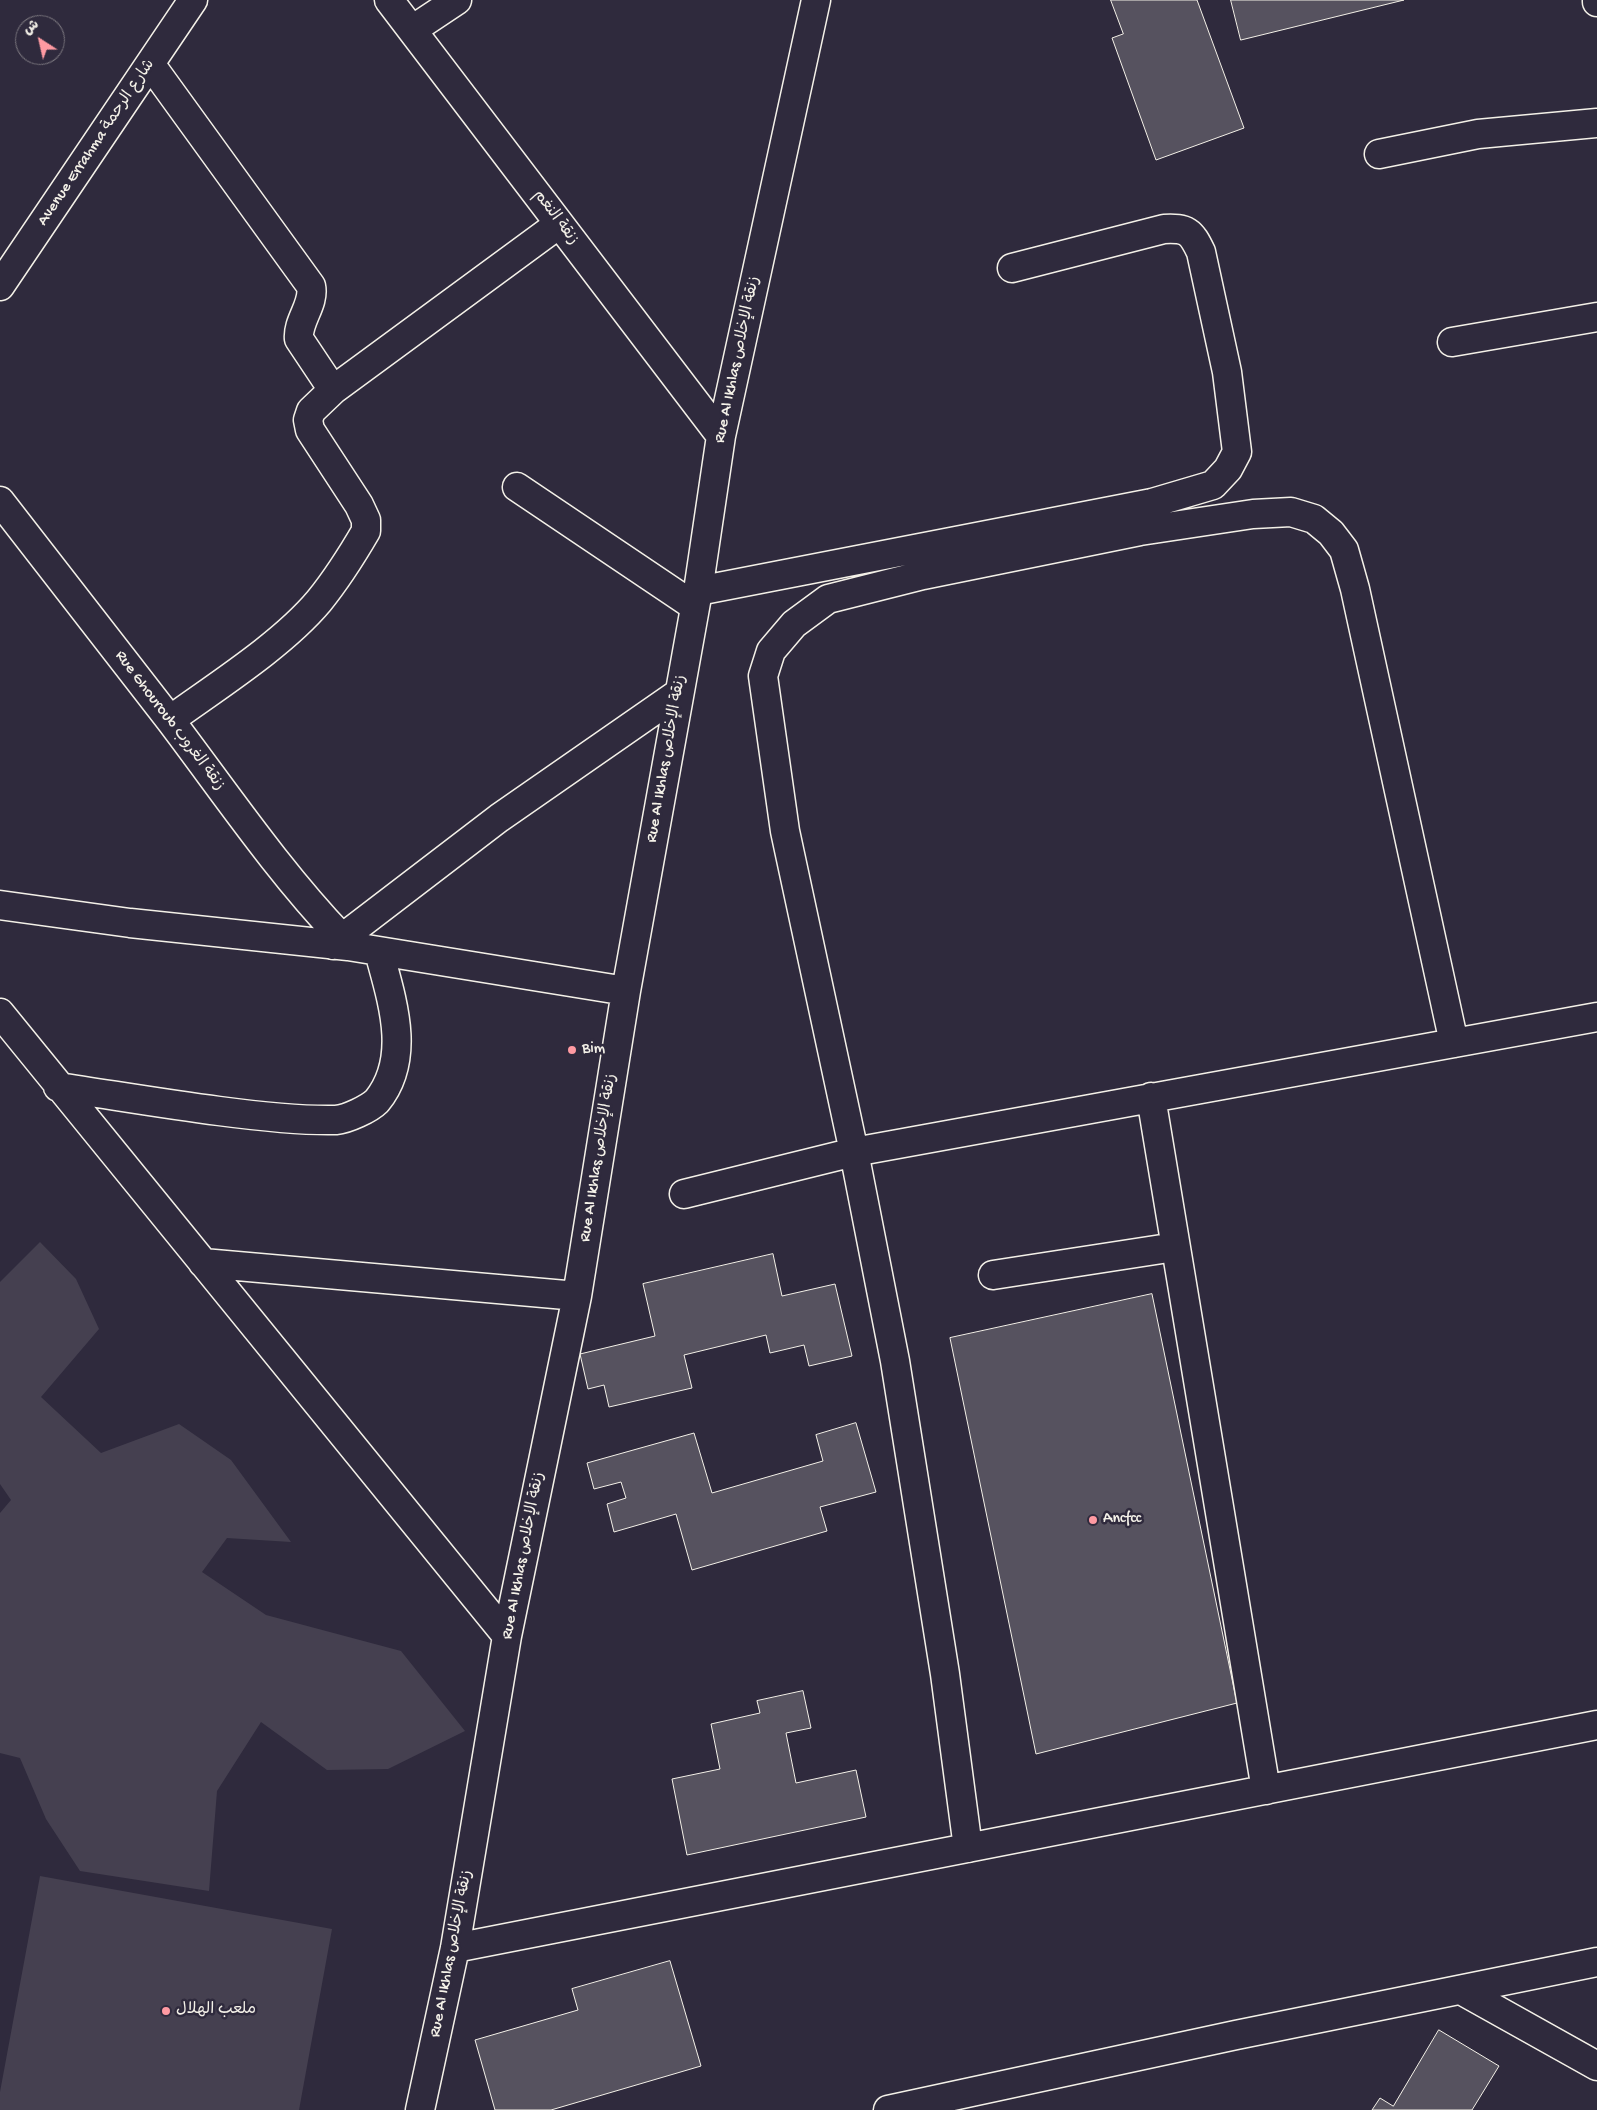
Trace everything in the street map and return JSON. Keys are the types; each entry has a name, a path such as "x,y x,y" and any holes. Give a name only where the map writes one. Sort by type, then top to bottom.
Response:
{"street":[{"name":"Avenue Errahma شارع الرحمة","path":"0,286 151,65 193,0"},
{"name":"زنقة النغم","path":"389,0 721,436"},
{"path":"412,30 457,0"},
{"name":"Rue Al Ikhlas زنقة الإخلاص","path":"420,2110 455,1948 507,1636 577,1296 626,991 696,598 721,436 816,0"},
{"path":"151,65 311,286 312,293 302,321 299,339 333,390"},
{"path":"1379,154 1478,134 1597,123"},
{"path":"170,720 243,667 292,628 318,601 366,531 366,520 310,430 308,420 311,411 333,390 428,318 559,224"},
{"path":"517,487 696,598 1152,503 1213,485 1228,469 1237,452 1227,372 1201,252 1193,237 1182,228 1164,229 1012,268"},
{"path":"1452,342 1597,317"},
{"name":"Rue Ghouroub زنقة الغروب","path":"0,501 170,720 337,942"},
{"path":"968,1848 944,1665 895,1361 854,1152 785,831 763,676 771,651 794,624 828,599 923,576 1140,531 1253,514 1291,512 1314,519 1331,533 1344,550 1355,589 1454,1043"},
{"path":"337,942 499,818 679,693"},
{"path":"0,905 130,923 337,942 379,952 626,991"},
{"path":"58,1087 259,1116 338,1120 376,1102 395,1065 398,1049 394,1019 379,952"},
{"path":"0,1013 58,1087 204,1263 507,1636"},
{"path":"684,1194 854,1152 1597,1017"},
{"path":"1151,1097 1266,1790"},
{"path":"993,1275 1175,1247"},
{"path":"204,1263 577,1296"},
{"path":"455,1948 1597,1725"},
{"path":"888,2110 1236,2035 1597,1962"},
{"path":"1461,1990 1597,2066"}],"shaded area":[{"path":"40,1242 76,1279 99,1329 41,1397 101,1453 179,1424 231,1460 291,1542 227,1538 202,1572 266,1615 401,1651 465,1731 388,1769 327,1770 261,1722 217,1791 209,1891 80,1871 46,1819 20,1758 0,1753 0,1513 11,1500 0,1484 0,1282"},
{"name":"ملعب الهلال","path":"40,1876 332,1929 299,2110 0,2110 0,2092"}],"building":[{"path":"1111,0 1197,0 1244,128 1156,160 1112,38 1123,34"},
{"path":"1231,0 1404,0 1241,40"},
{"path":"773,1254 782,1296 835,1284 852,1356 809,1366 804,1345 770,1353 766,1335 684,1355 692,1388 609,1407 604,1385 588,1389 580,1354 655,1336 643,1284"},
{"name":"Ancfcc","path":"1152,1294 1237,1703 1036,1754 950,1338"},
{"path":"856,1423 876,1492 820,1507 827,1531 692,1570 676,1514 614,1532 607,1504 626,1498 621,1482 594,1489 587,1463 694,1433 712,1493 823,1461 816,1435"},
{"path":"803,1691 811,1728 786,1733 796,1783 856,1770 866,1817 687,1855 672,1779 720,1769 711,1724 760,1713 757,1701"},
{"path":"670,1961 701,2066 551,2110 495,2110 475,2040 578,2010 572,1989"},
{"path":"1439,2030 1499,2066 1472,2110 1372,2110 1380,2098 1393,2106"}],"place":[{"name":"Bim","path":"572,1050"},
{"name":"Ancfcc","path":"1093,1520"},
{"name":"ملعب الهلال","path":"166,2011"}]}
